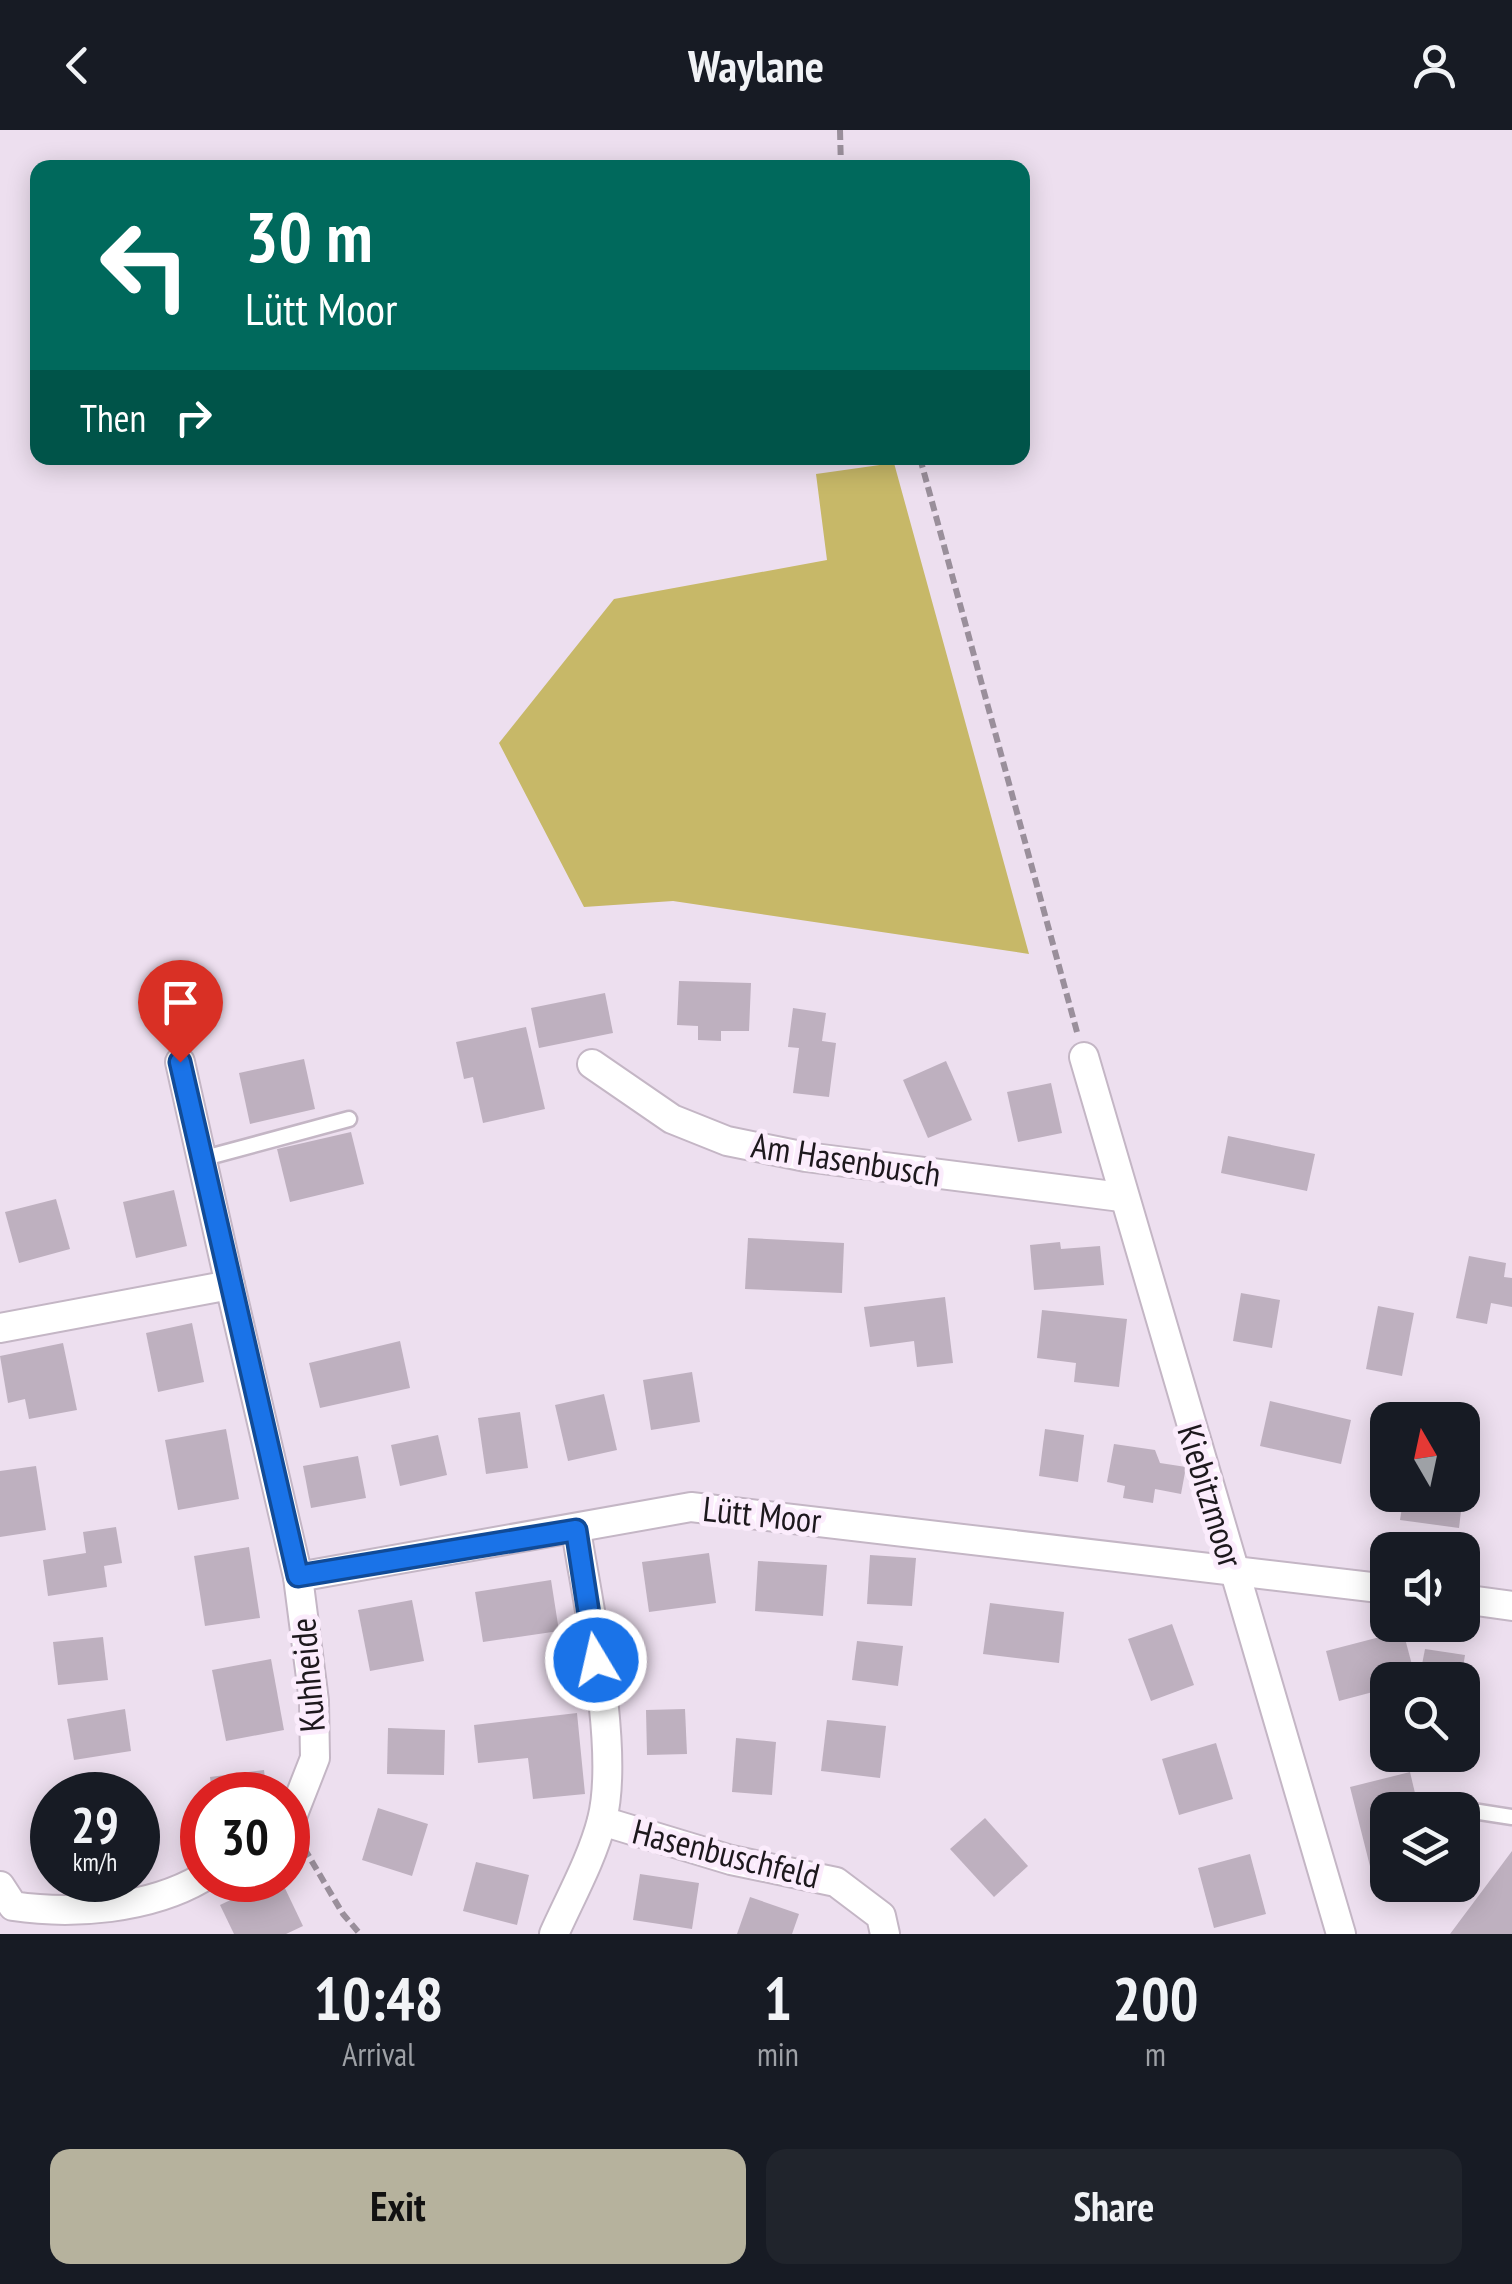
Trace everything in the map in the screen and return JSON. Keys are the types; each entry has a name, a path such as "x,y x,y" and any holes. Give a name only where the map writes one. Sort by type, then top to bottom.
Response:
{"street":[{"name":"Kiebitzmoor","path":"1084,1058 1121,1197 1341,1934"},
{"name":"Kuhheide","path":"180,1062 298,1576 314,1700 315,1758 310,1772"},
{"name":"Am Hasenbusch","path":"592,1064 672,1120 726,1140 806,1157 1121,1197"},
{"path":"0,1328 230,1285"},
{"name":"Lütt Moor","path":"298,1576 691,1507 1230,1567 1370,1586"},
{"name":"Hasenbuschfeld","path":"554,1934 602,1821 606,1792 602,1692 576,1530"},
{"path":"1480,1602 1512,1606"},
{"name":"Hasenbuschfeld","path":"602,1821 731,1860 836,1882 882,1916 885,1934"},
{"path":"0,1886 13,1906 59,1913 180,1891"}],"lane":[{"path":"201,1159 349,1118"},
{"path":"1480,1812 1512,1816"}],"path":[{"path":"840,130 841,160"},
{"path":"922,465 1084,1058"},
{"path":"310,1860 360,1934"}],"shaded area":[{"path":"895,465 1029,954 673,901 584,907 499,743 614,599 827,560 816,474"}],"building":[{"path":"679,981 751,983 749,1031 721,1031 721,1041 698,1040 698,1026 677,1025"},
{"path":"605,993 613,1033 539,1048 531,1008"},
{"path":"793,1008 826,1013 822,1041 836,1043 829,1097 793,1093 799,1048 788,1047"},
{"path":"526,1027 545,1109 483,1123 473,1077 464,1079 456,1042"},
{"path":"304,1059 315,1109 250,1124 239,1073"},
{"path":"946,1061 972,1120 928,1138 903,1080"},
{"path":"1051,1083 1062,1133 1018,1142 1007,1092"},
{"path":"351,1132 364,1184 290,1202 277,1149"},
{"path":"1228,1136 1315,1154 1307,1191 1221,1173"},
{"path":"174,1190 187,1246 136,1258 123,1202"},
{"path":"56,1199 70,1249 19,1263 5,1212"},
{"path":"748,1238 844,1243 842,1293 745,1289"},
{"path":"1060,1242 1061,1249 1100,1246 1104,1285 1034,1290 1030,1245"},
{"path":"1469,1256 1506,1263 1504,1277 1512,1278 1512,1307 1491,1303 1487,1324 1456,1318"},
{"path":"1241,1293 1280,1300 1272,1348 1233,1341"},
{"path":"945,1297 953,1363 917,1367 914,1341 870,1347 864,1307"},
{"path":"1378,1306 1414,1313 1402,1376 1366,1369"},
{"path":"1042,1310 1127,1319 1119,1387 1074,1382 1076,1363 1037,1358"},
{"path":"192,1323 204,1382 158,1392 146,1333"},
{"path":"400,1341 410,1388 320,1408 309,1363"},
{"path":"63,1343 77,1410 29,1419 25,1399 8,1403 0,1356"},
{"path":"692,1372 700,1422 651,1430 643,1380"},
{"path":"604,1394 617,1450 568,1461 555,1405"},
{"path":"1270,1401 1351,1420 1341,1464 1260,1446"},
{"path":"520,1412 528,1468 486,1474 478,1418"},
{"path":"226,1429 239,1499 178,1510 165,1440"},
{"path":"1045,1429 1084,1435 1078,1482 1039,1476"},
{"path":"438,1435 447,1475 400,1486 391,1445"},
{"path":"1114,1444 1155,1450 1160,1463 1186,1467 1181,1494 1155,1489 1153,1503 1123,1498 1125,1486 1107,1482"},
{"path":"358,1456 366,1498 311,1508 303,1466"},
{"path":"36,1466 46,1530 0,1537 0,1471"},
{"path":"1401,1512 1461,1512 1459,1528 1400,1520"},
{"path":"116,1527 122,1563 104,1566 107,1587 48,1596 43,1560 86,1553 83,1532"},
{"path":"249,1547 260,1618 205,1626 194,1556"},
{"path":"709,1553 716,1603 649,1612 642,1562"},
{"path":"870,1555 916,1558 912,1606 867,1604"},
{"path":"758,1561 827,1565 823,1616 755,1611"},
{"path":"551,1580 559,1631 483,1642 475,1592"},
{"path":"412,1600 424,1661 370,1671 358,1610"},
{"path":"990,1603 1064,1612 1059,1663 983,1654"},
{"path":"1172,1624 1194,1685 1151,1701 1128,1639"},
{"path":"103,1637 108,1680 58,1685 53,1642"},
{"path":"1370,1640 1406,1642 1411,1662 1370,1662 1370,1693 1339,1701 1326,1651"},
{"path":"857,1641 903,1646 898,1686 852,1680"},
{"path":"1425,1649 1465,1655 1464,1662 1422,1662"},
{"path":"271,1659 284,1730 226,1741 212,1670"},
{"path":"125,1709 131,1751 74,1760 67,1719"},
{"path":"685,1709 687,1754 647,1755 646,1710"},
{"path":"577,1713 585,1794 533,1799 528,1758 478,1763 474,1725"},
{"path":"827,1720 886,1726 880,1778 821,1771"},
{"path":"388,1728 445,1730 444,1775 387,1774"},
{"path":"736,1738 776,1742 772,1795 732,1792"},
{"path":"1216,1743 1233,1799 1179,1815 1162,1759"},
{"path":"1410,1772 1415,1792 1370,1792 1370,1866 1350,1787"},
{"path":"378,1808 428,1824 412,1876 362,1860"},
{"path":"985,1818 1028,1866 994,1897 950,1849"},
{"path":"1512,1851 1512,1934 1450,1934 1474,1902 1480,1902 1480,1894"},
{"path":"1250,1854 1266,1914 1214,1928 1198,1868"},
{"path":"476,1862 529,1875 517,1925 463,1911"},
{"path":"640,1874 699,1883 692,1929 633,1920"},
{"path":"750,1897 799,1914 792,1934 737,1934"},
{"path":"292,1902 303,1926 286,1934 234,1934 220,1905"}],"route":[{"path":"180,1062 298,1576 576,1530 596,1660"}]}
